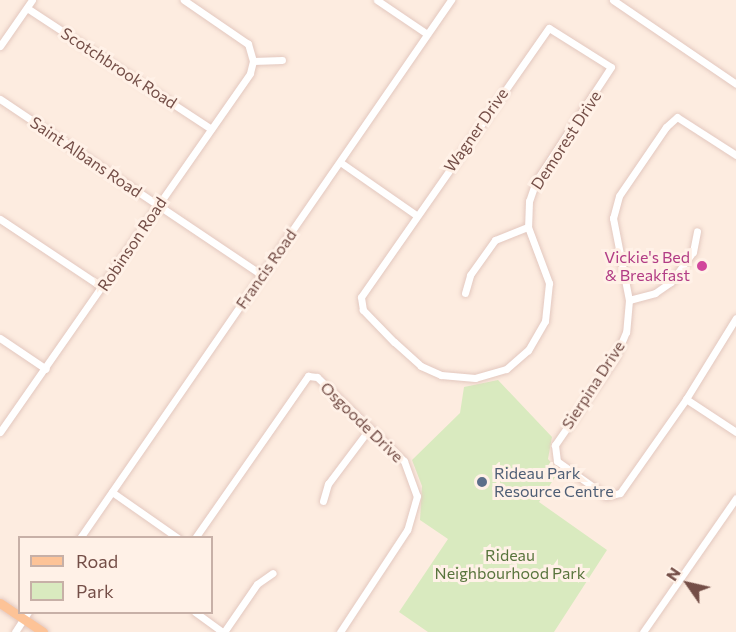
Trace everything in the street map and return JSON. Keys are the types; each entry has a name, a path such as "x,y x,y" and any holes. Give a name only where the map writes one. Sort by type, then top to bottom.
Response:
{"main road":[{"path":"0,603 18,612"},
{"path":"26,616 43,632"}],"street":[{"path":"0,46 32,0"},
{"path":"184,0 244,39 252,52 253,61 282,60"},
{"path":"377,0 427,34"},
{"name":"Francis Road","path":"81,536 451,0"},
{"path":"613,0 736,84"},
{"name":"Scotchbrook Road","path":"27,8 211,129"},
{"name":"Wagner Drive","path":"360,303 416,215 549,28 611,67 608,76"},
{"name":"Robinson Road","path":"0,432 250,73 253,61"},
{"name":"Demorest Drive","path":"360,303 394,342 433,372 475,378 506,369 533,344 548,312 548,276 528,228 529,201 536,181 608,76"},
{"name":"Saint Albans Road","path":"0,99 262,275"},
{"name":"Sierpina Drive","path":"686,399 623,489 613,497 603,495 561,465 553,452 620,348 628,324 629,300 613,225 614,209 666,127 678,117 736,155"},
{"path":"340,162 416,215"},
{"path":"0,219 102,287"},
{"path":"465,293 470,275 495,240 528,228"},
{"path":"629,300 655,293 671,282 693,252 697,231"},
{"path":"736,318 686,399 736,432"},
{"path":"0,338 46,369"},
{"name":"Osgoode Drive","path":"196,536 308,376 317,377 370,428 410,471 417,496 416,508 407,530 340,632"},
{"path":"323,501 328,484 370,428"},
{"path":"112,492 177,536"},
{"path":"644,632 736,498"},
{"path":"198,614 223,632 257,584 273,573"},
{"path":"15,632 26,616"}],"green space":[{"name":"Rideau Neighbourhood Park","path":"498,380 552,437 548,459 559,471 539,502 607,550 554,632 428,632 399,612 448,539 420,520 422,486 412,460 460,413 464,387"}],"place":[{"name":"Vickie's Bed & Breakfast","path":"702,266"},
{"name":"Rideau Park Resource Centre","path":"482,482"}]}
